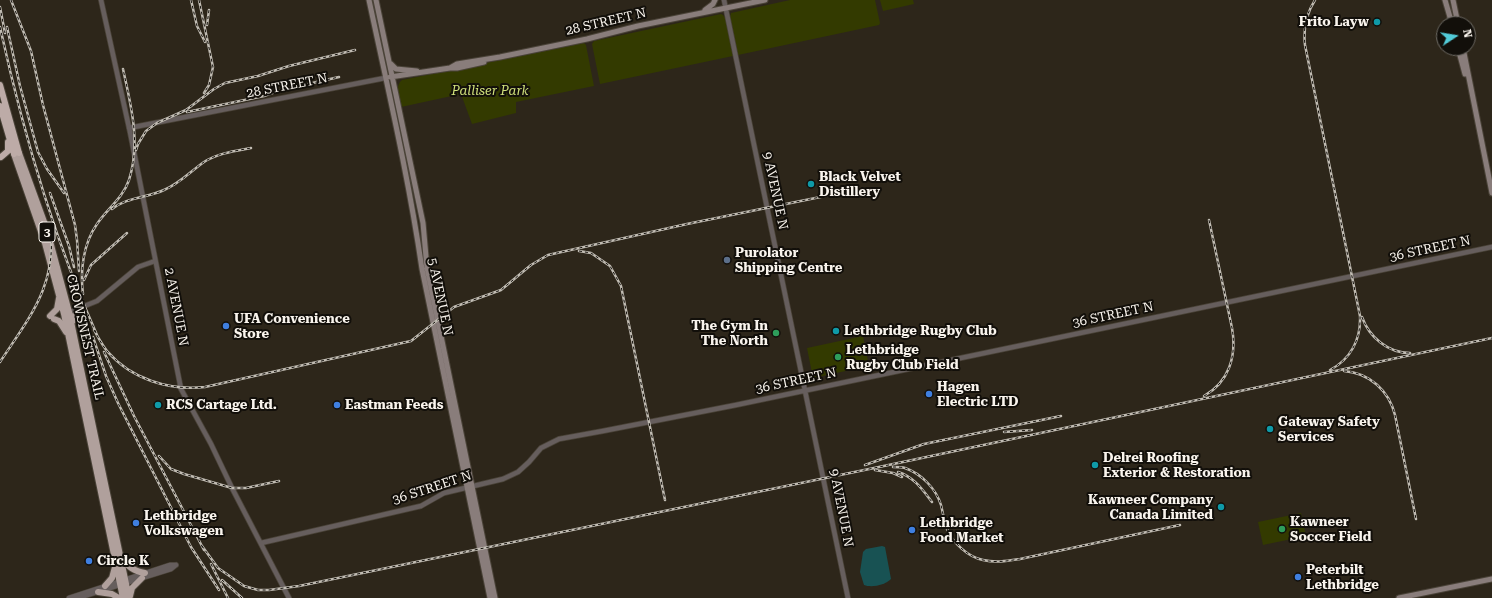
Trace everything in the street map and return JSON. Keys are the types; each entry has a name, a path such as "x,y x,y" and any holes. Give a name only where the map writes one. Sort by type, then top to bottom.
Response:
{"highway":[{"name":"CROWSNEST TRAIL","path":"0,85 16,154 45,243 58,292 72,324 119,549 123,582 123,598"},
{"name":"CROWSNEST TRAIL","path":"0,106 8,134 46,230 67,313 70,340 115,561 130,598"},
{"path":"1,157 8,150 8,134"},
{"path":"58,292 59,299 57,308 52,317 62,324 70,340"},
{"path":"72,324 74,315 80,308"},
{"path":"119,549 126,564 143,576 132,588 130,598"},
{"path":"105,586 112,578 115,561"},
{"path":"98,592 112,594 119,598"}],"main road":[{"name":"5 AVENUE N","path":"369,0 416,224 422,269 495,598"},
{"name":"5 AVENUE N","path":"376,0 423,223 428,268 490,598"},
{"path":"701,13 713,4 715,0"},
{"name":"28 STREET N","path":"385,78 450,68 457,64 500,57 765,0"},
{"path":"1445,0 1450,16"},
{"path":"1454,2 1457,16"},
{"path":"1460,56 1472,96"},
{"path":"1464,56 1492,193"},
{"path":"389,60 396,69 430,72"},
{"path":"1399,598 1492,578"}],"street":[{"name":"2 AVENUE N","path":"101,0 129,128 181,389 211,444 289,598"},
{"name":"9 AVENUE N","path":"724,0 848,598"},
{"name":"28 STREET N","path":"129,128 385,78"},
{"name":"36 STREET N","path":"261,543 421,506 444,493 503,479 518,472 541,448 559,439 806,390 1492,247"},
{"path":"67,313 97,301 138,267 156,261"},
{"path":"69,598 105,586 171,569 176,565 170,565 143,576"},
{"path":"78,598 123,582"}],"green space":[{"path":"790,0 875,0 880,23 879,25 738,55 730,17 731,13"},
{"path":"880,0 913,0 914,4 883,11"},
{"path":"721,14 726,19 733,56 600,84 592,44 594,41"},
{"name":"Palliser Park","path":"584,43 586,45 594,86 516,102 516,113 472,124 461,94 401,107 398,96 398,86 402,80"},
{"name":"Lethbridge Rugby Club Field","path":"863,336 869,366 813,378 807,348"},
{"name":"Kawneer Soccer Field","path":"1301,513 1306,536 1263,545 1258,522"}],"water":[{"path":"882,546 885,547 891,579 878,585 864,585 860,572 863,552 866,549"}],"railway":[{"path":"11,0 31,51 43,105 75,225 79,271"},
{"path":"191,0 197,26 205,42"},
{"path":"199,0 213,67 209,85 204,93"},
{"path":"1315,0 1306,21 1304,33 1305,45 1360,316 1359,333 1353,348 1344,360 1330,370"},
{"path":"0,7 5,33"},
{"path":"207,25 209,10"},
{"path":"0,27 29,145 41,184 53,222 81,298 97,335"},
{"path":"7,27 20,86 38,152 47,169 64,193"},
{"path":"136,150 146,131 157,123 186,110 214,89 225,83 258,76 289,66 355,50"},
{"path":"83,294 82,267 88,240 97,224 123,192 129,180 133,166 134,124 123,69"},
{"path":"187,112 264,96 281,90 339,77"},
{"path":"112,209 124,202 158,193 180,181 204,162 215,156 251,148"},
{"path":"94,330 107,351 127,369 139,376 164,385 191,388 205,387 411,341 454,307 501,290 531,265 548,255 687,224 860,189"},
{"path":"50,193 69,246 74,267"},
{"path":"1204,396 1213,390 1225,376 1232,358 1233,348 1232,328 1209,220"},
{"path":"0,362 32,314 46,282 50,264 50,224"},
{"path":"84,280 91,265 127,233"},
{"path":"579,251 591,253 610,266 621,286 665,500"},
{"path":"1362,317 1369,331 1380,342 1394,350 1410,353"},
{"path":"93,337 106,376 118,403 191,547 219,590"},
{"path":"202,546 218,568 244,586 258,590 299,586 879,467 1492,338"},
{"path":"104,352 134,416 204,550"},
{"path":"1344,371 1353,372 1370,379 1383,391 1392,406 1416,519"},
{"path":"865,465 924,444 1061,416"},
{"path":"1004,432 1032,430"},
{"path":"159,456 171,469 232,488 246,488 279,481"},
{"path":"893,467 904,468 911,471 923,478 928,483 939,499 947,529 953,539 967,553 983,560 997,562 1020,559 1180,525"},
{"path":"875,470 893,473 902,477"},
{"path":"898,472 913,480 932,502"},
{"path":"211,564 228,598"},
{"path":"222,580 242,598"}],"place":[{"name":"Frito Layw","path":"1377,22"},
{"name":"Black Velvet Distillery","path":"811,184"},
{"name":"Purolator Shipping Centre","path":"727,260"},
{"name":"UFA Convenience Store","path":"226,326"},
{"name":"Lethbridge Rugby Club","path":"836,331"},
{"name":"The Gym In The North","path":"776,333"},
{"name":"Lethbridge Rugby Club Field","path":"838,357"},
{"name":"Hagen Electric LTD","path":"929,394"},
{"name":"RCS Cartage Ltd.","path":"158,405"},
{"name":"Eastman Feeds","path":"337,405"},
{"name":"Gateway Safety Services","path":"1270,429"},
{"name":"Delrei Roofing Exterior & Restoration","path":"1095,465"},
{"name":"Kawneer Company Canada Limited","path":"1221,507"},
{"name":"Lethbridge Volkswagen","path":"136,523"},
{"name":"Kawneer Soccer Field","path":"1282,529"},
{"name":"Lethbridge Food Market","path":"912,530"},
{"name":"Circle K","path":"89,561"},
{"name":"Peterbilt Lethbridge","path":"1298,577"}]}
